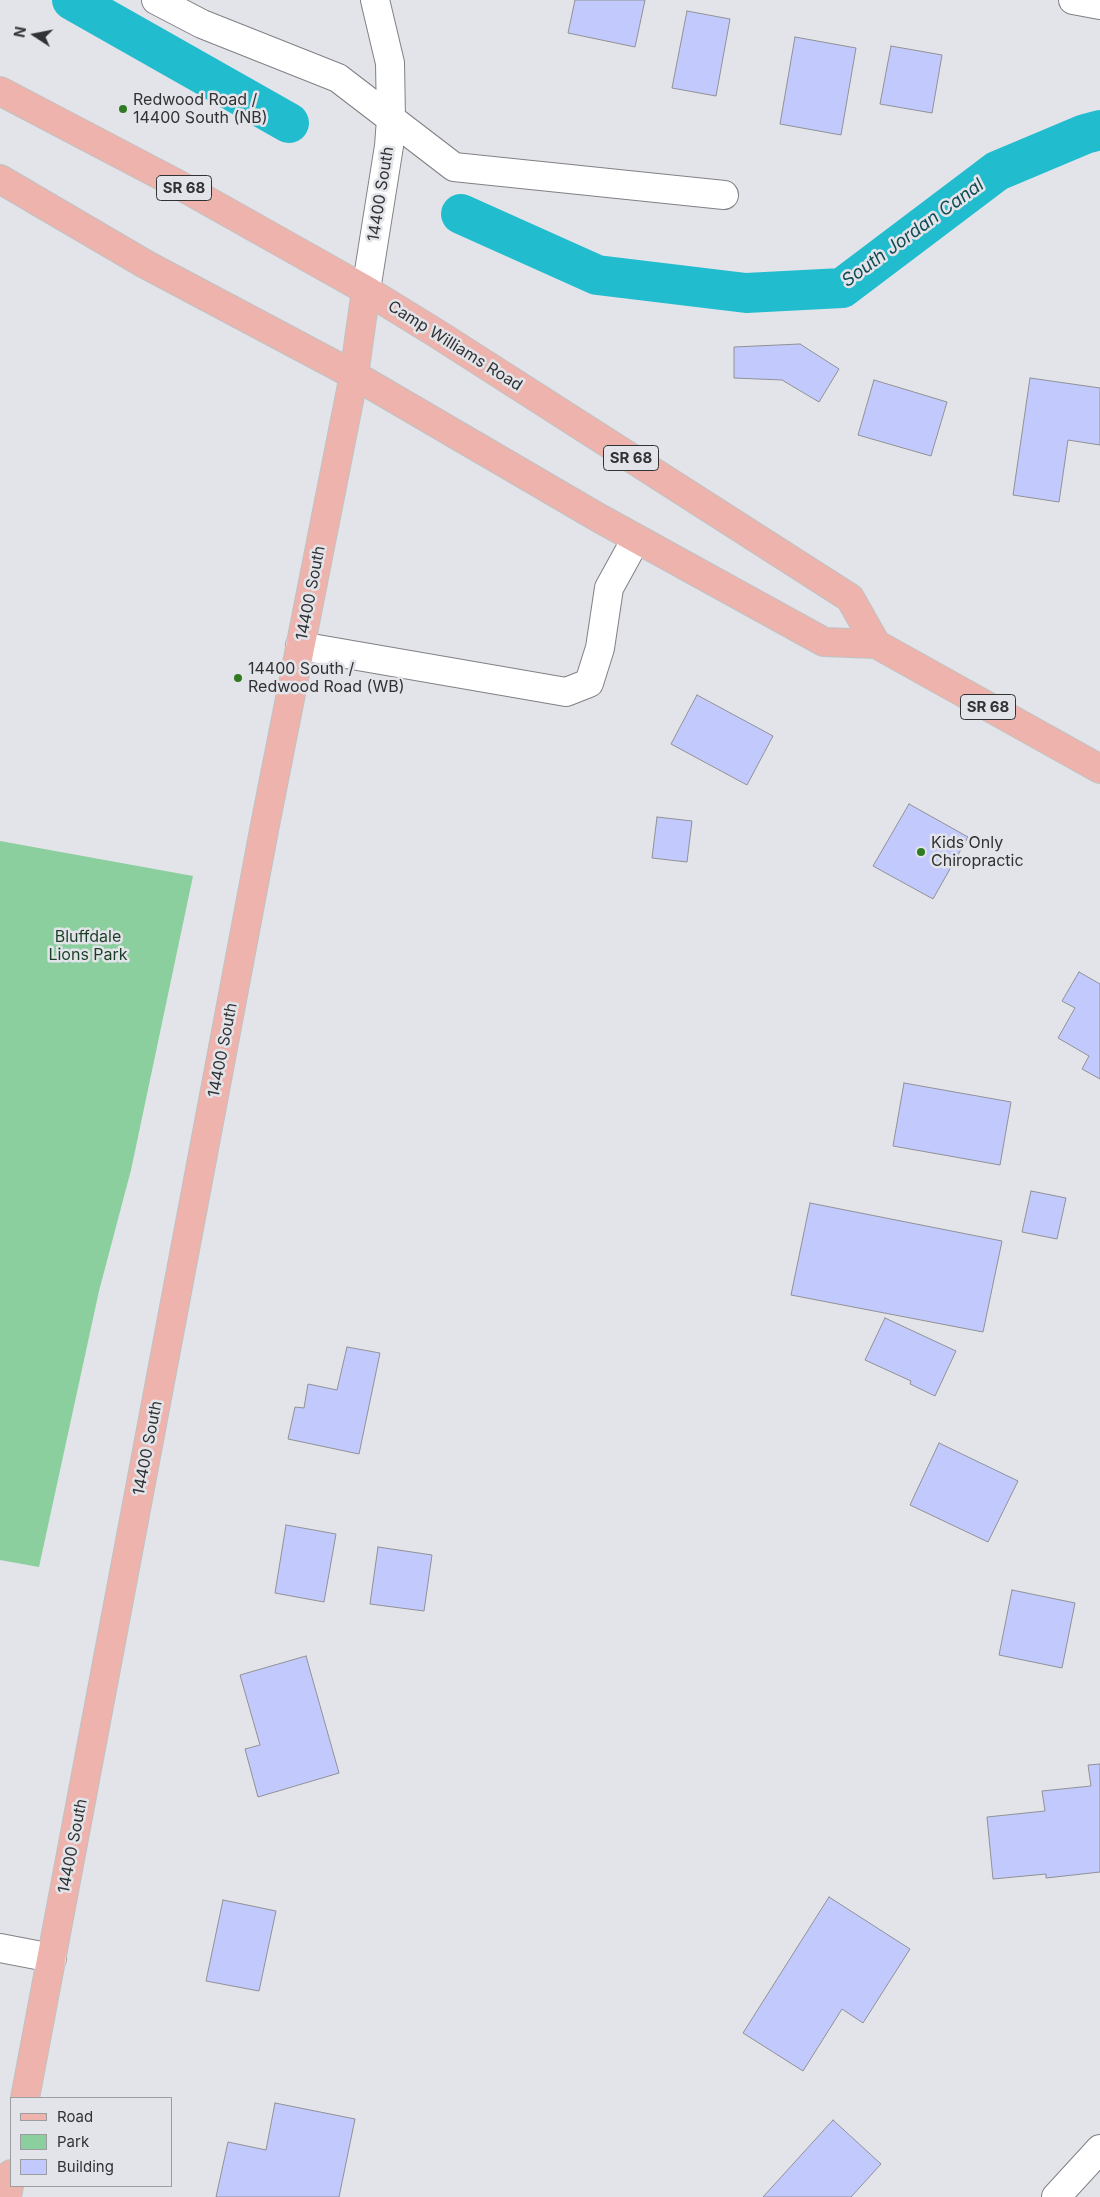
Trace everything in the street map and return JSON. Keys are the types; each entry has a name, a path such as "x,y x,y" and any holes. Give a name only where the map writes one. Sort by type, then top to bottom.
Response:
{"main road":[{"name":"Camp Williams Road","path":"0,91 181,186 366,290 850,598 876,644"},
{"name":"SR 68","path":"0,178 146,264 354,375 636,539 824,642 876,644 1100,770"},
{"name":"14400 South","path":"25,2097 300,646 354,375 366,290"},
{"path":"7,2197 10,2180"}],"street":[{"path":"156,0 202,24 338,78 454,167 724,195"},
{"name":"14400 South","path":"366,290 389,146 390,119 390,63 375,0"},
{"path":"1073,0 1100,5"},
{"path":"300,646 566,692 589,683 600,648 609,588 636,539"},
{"path":"0,1948 52,1958"},
{"path":"1056,2197 1100,2149"}],"green space":[{"name":"Bluffdale Lions Park","path":"0,841 193,876 131,1170 99,1291 39,1567 0,1560"}],"building":[{"path":"575,0 645,0 635,47 568,33"},
{"path":"687,11 730,19 716,96 672,88"},
{"path":"795,37 856,48 841,135 780,124"},
{"path":"891,46 942,55 932,113 880,104"},
{"path":"800,344 839,369 819,402 782,380 734,378 734,347"},
{"path":"1030,378 1100,388 1100,445 1068,440 1059,502 1013,495"},
{"path":"874,380 947,402 931,456 858,435"},
{"path":"697,695 773,736 747,785 671,744"},
{"name":"Kids Only Chiropractic","path":"909,804 968,837 933,899 873,866"},
{"path":"657,817 692,821 687,862 652,858"},
{"path":"1079,972 1100,984 1100,1079 1082,1069 1089,1056 1058,1038 1075,1008 1062,1001"},
{"path":"904,1083 1011,1102 1000,1165 893,1146"},
{"path":"1031,1191 1066,1198 1057,1239 1022,1232"},
{"path":"810,1203 1002,1241 983,1332 791,1295"},
{"path":"885,1318 956,1351 935,1396 910,1384 911,1381 865,1360"},
{"path":"347,1347 380,1353 359,1454 288,1439 295,1407 304,1408 308,1384 337,1390"},
{"path":"939,1443 1018,1481 988,1542 910,1505"},
{"path":"286,1525 336,1534 324,1602 275,1593"},
{"path":"378,1547 432,1555 424,1611 370,1604"},
{"path":"1012,1590 1075,1603 1062,1668 999,1655"},
{"path":"306,1656 339,1773 258,1797 245,1749 260,1745 240,1675"},
{"path":"1100,1764 1100,1872 1046,1878 1046,1874 993,1879 987,1817 1045,1811 1042,1791 1091,1786 1088,1765"},
{"path":"829,1897 910,1949 863,2023 842,2009 803,2071 743,2033"},
{"path":"223,1900 276,1911 259,1991 206,1981"},
{"path":"275,2103 355,2119 339,2197 216,2197 228,2142 266,2150"},
{"path":"833,2120 881,2164 851,2197 763,2197"}],"waterway":[{"name":"South Jordan Canal","path":"72,0 289,123"},
{"name":"South Jordan Canal","path":"461,214 597,275 746,293 842,288 997,171 1085,134 1100,130"}],"place":[{"name":"Redwood Road / 14400 South (NB)","path":"123,109"},
{"name":"14400 South / Redwood Road (WB)","path":"238,678"},
{"name":"Kids Only Chiropractic","path":"921,852"}]}
